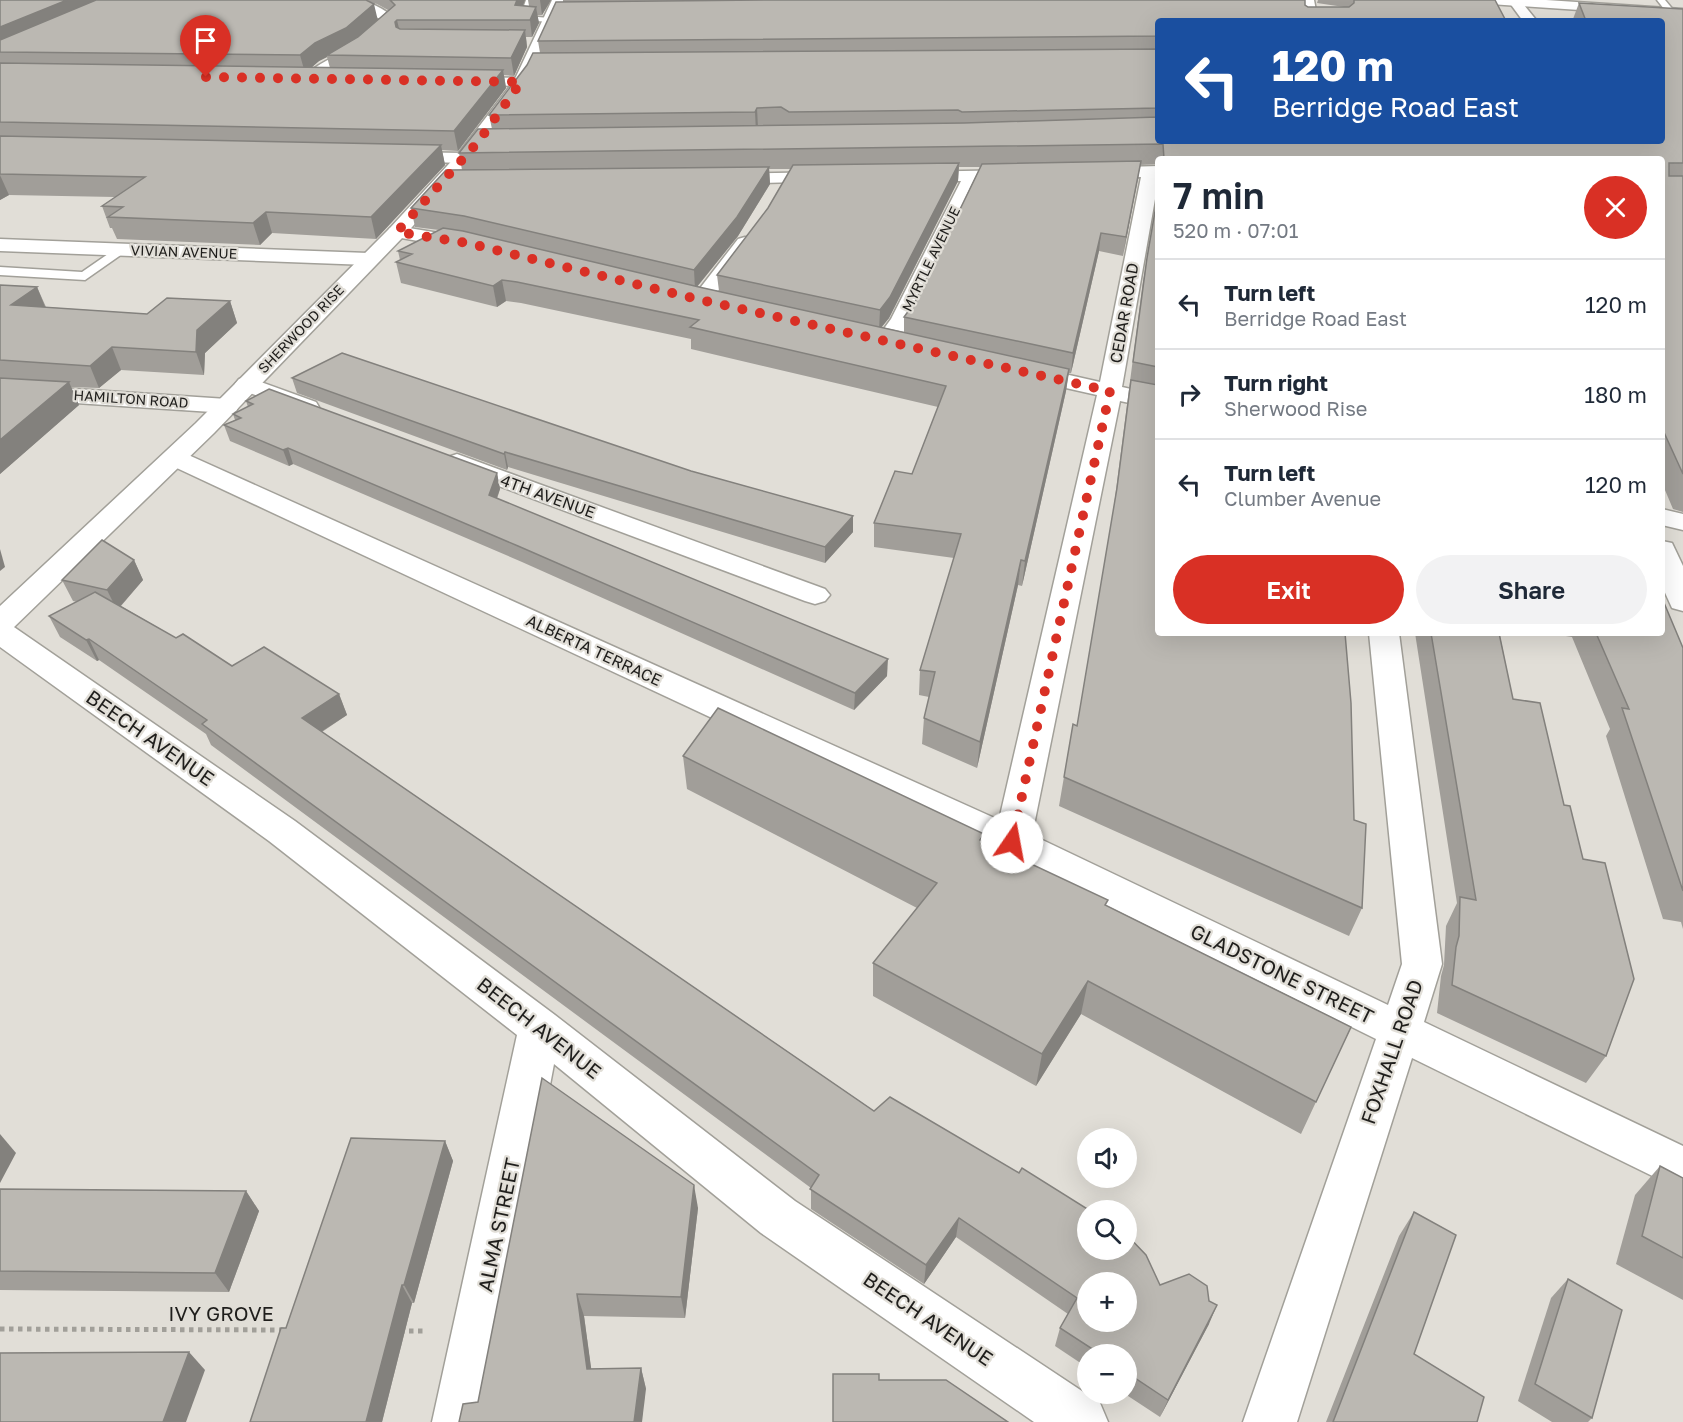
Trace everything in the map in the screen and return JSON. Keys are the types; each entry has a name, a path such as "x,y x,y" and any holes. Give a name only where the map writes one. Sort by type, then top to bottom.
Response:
{"street":[{"path":"331,79 306,78 356,50 388,21 385,15 364,6 358,0"},
{"path":"1490,0 1677,13"},
{"path":"1515,2 1528,18"},
{"name":"SHERWOOD RISE","path":"0,624 175,458 397,232 478,142 536,65 535,42 559,8"},
{"path":"445,80 521,82"},
{"path":"478,142 501,142"},
{"path":"383,156 464,158"},
{"path":"1079,173 1154,172"},
{"name":"CEDAR ROAD","path":"1012,842 1110,391 1142,212 1154,172"},
{"path":"902,177 1043,174"},
{"name":"MYRTLE AVENUE","path":"886,341 901,320 972,176"},
{"path":"703,179 843,177"},
{"path":"772,201 784,178"},
{"path":"441,181 465,181"},
{"path":"701,300 726,270 755,227"},
{"path":"397,232 490,249"},
{"name":"VIVIAN AVENUE","path":"0,245 369,259"},
{"path":"679,294 724,305"},
{"path":"863,336 909,346"},
{"path":"1010,368 1155,401"},
{"path":"247,384 325,413"},
{"name":"HAMILTON ROAD","path":"0,391 227,406"},
{"name":"4TH AVENUE","path":"437,455 815,595"},
{"name":"ALBERTA TERRACE","path":"175,458 1012,842"},
{"path":"1665,518 1683,522"},
{"path":"1665,557 1683,602"},
{"name":"BEECH AVENUE","path":"0,632 282,831 540,1028 778,1216 833,1256 1081,1422"},
{"name":"FOXHALL ROAD","path":"1270,1422 1383,1078 1401,1033 1422,964 1384,636"},
{"name":"GLADSTONE STREET","path":"1012,842 1683,1169"},
{"name":"ALMA STREET","path":"459,1422 540,1028"}],"lane":[{"path":"530,0 522,18 559,8"},
{"path":"1660,0 1677,13"},
{"path":"0,271 85,276 121,249"},
{"path":"33,285 49,274"}],"path":[{"name":"IVY GROVE","path":"0,1329 286,1330"},
{"path":"394,1331 477,1332"}],"building":[{"path":"0,0 67,0 0,27"},
{"path":"96,0 366,0 374,4 346,28 315,43 300,55 0,52 0,40"},
{"path":"390,0 517,0 515,5 536,7 530,20 397,20 395,22 396,27 400,29 525,30 511,58 327,55 358,37 395,5"},
{"path":"1305,0 1305,5 1308,7 1349,7 1354,0 1495,0 1504,18 1155,18 1155,36 538,41 556,2"},
{"path":"1579,3 1683,9 1683,163 1669,163 1669,176 1683,176 1683,474 1665,435 1665,156 1164,156 1163,144 1665,144 1665,18 1585,18"},
{"path":"1155,49 1155,108 962,112 958,110 789,112 781,107 757,108 755,112 489,115 527,65 533,53"},
{"path":"0,63 503,70 454,131 0,122"},
{"path":"1155,117 1155,144 1163,144 459,153 478,129 964,123"},
{"path":"0,136 441,145 371,217 266,212 253,223 108,217 123,207 102,206 145,177 0,174"},
{"path":"1141,161 1126,237 1101,233 1073,353 904,317 915,302 982,164"},
{"path":"959,163 890,297 880,310 717,275 768,208 793,165"},
{"path":"769,167 737,217 694,270 464,216 411,208 446,170"},
{"path":"1155,211 1155,366 1133,362"},
{"path":"443,228 1069,369 1025,561 1021,560 980,742 924,718 935,672 920,670 961,534 874,523 895,471 912,474 946,386 690,327 699,320 517,282 502,280 493,286 396,262 412,254 398,251"},
{"path":"0,285 37,287 11,305 147,314 167,298 230,301 197,330 196,352 112,347 90,366 0,360"},
{"path":"342,353 691,471 853,516 825,547 505,452 504,454 292,378"},
{"path":"0,378 69,382 0,440"},
{"path":"1131,380 1155,384 1155,636 1345,636 1351,703 1354,820 1366,824 1362,908 1064,777 1073,724 1077,726 1117,488"},
{"path":"269,389 497,473 489,495 888,659 855,693 288,448 283,450 224,425 241,418 233,414 253,404 246,401"},
{"path":"102,540 134,560 107,590 62,580"},
{"path":"95,592 176,638 183,634 232,666 264,647 339,694 302,718 874,1111 890,1097 1019,1173 1022,1168 1077,1202 1077,1260 1137,1260 1137,1246 1146,1255 1160,1285 1189,1274 1207,1286 1209,1301 1217,1305 1168,1400 1137,1379 1137,1344 1085,1344 1060,1328 1077,1298 959,1218 926,1265 810,1189 819,1175 202,724 207,720 89,639 86,640 49,616"},
{"path":"1665,605 1683,648 1683,891 1622,708 1629,709 1597,636 1665,636"},
{"path":"1432,636 1500,636 1513,699 1540,703 1564,805 1570,806 1583,859 1605,863 1634,979 1606,1056 1452,985 1459,936 1460,897 1476,900"},
{"path":"718,708 984,834 980,840 1108,900 1105,905 1351,1027 1316,1102 1088,981 1042,1054 873,963 937,883 683,756"},
{"path":"542,1078 694,1185 681,1297 577,1294 587,1369 641,1368 634,1422 459,1422 463,1404 478,1402"},
{"path":"351,1138 445,1141 404,1285 402,1285 366,1422 250,1422 281,1328 286,1328"},
{"path":"1660,1166 1683,1178 1683,1258 1642,1236"},
{"path":"0,1189 246,1191 215,1273 0,1271"},
{"path":"1414,1212 1456,1235 1414,1354 1484,1397 1477,1422 1333,1422"},
{"path":"1568,1279 1622,1310 1592,1418 1535,1384"},
{"path":"189,1352 163,1422 0,1422 0,1353"},
{"path":"833,1374 879,1374 879,1380 946,1380 1008,1422 833,1422"}],"route":[{"path":"206,77 521,82 478,142 397,232 467,243 701,300 1110,391 1012,842"}]}
